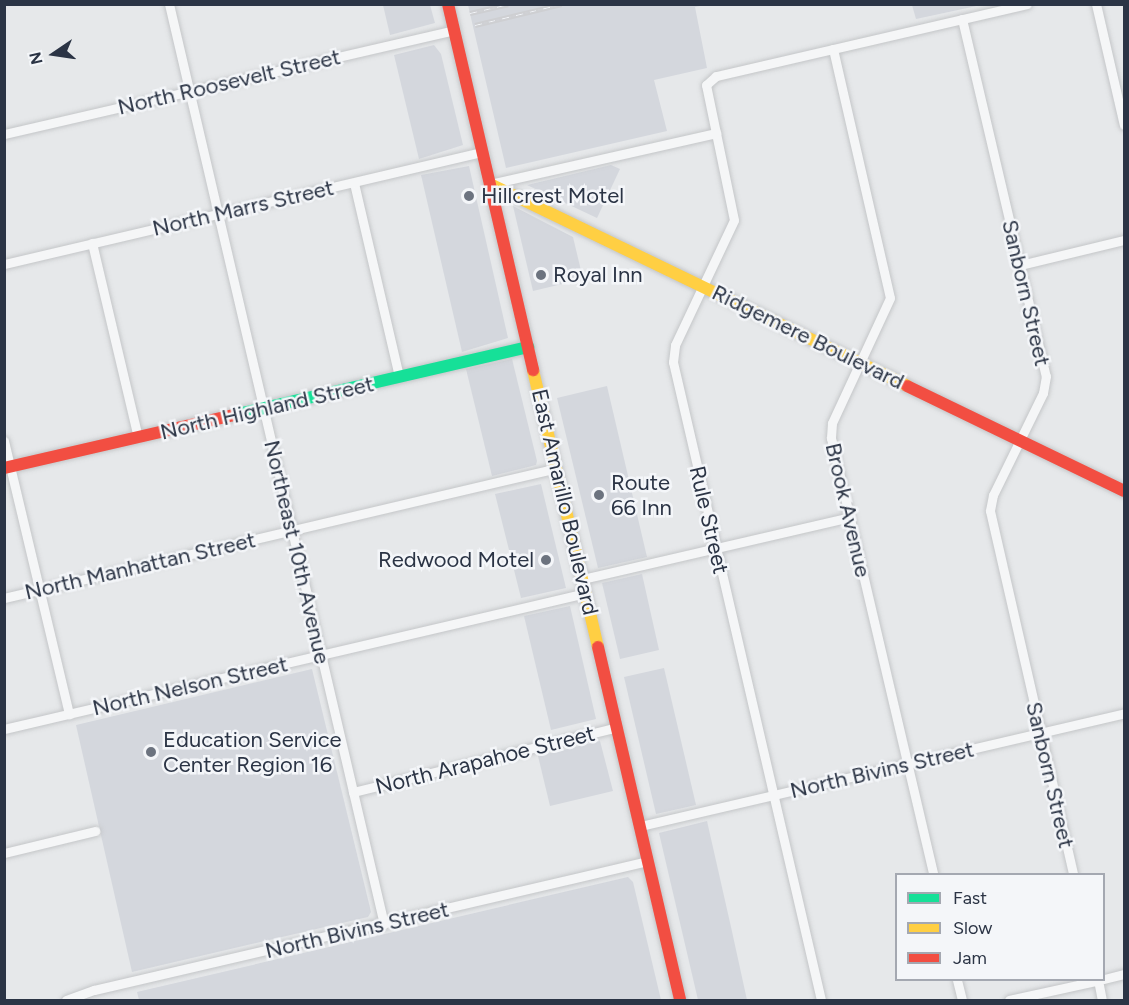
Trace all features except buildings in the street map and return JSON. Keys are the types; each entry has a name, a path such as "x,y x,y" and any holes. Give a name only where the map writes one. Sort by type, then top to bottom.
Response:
{"main road":[{"name":"East Amarillo Boulevard","path":"448,4 681,1000"},
{"name":"Ridgemere Boulevard","path":"490,184 1125,491"},
{"name":"North Highland Street","path":"8,468 528,347"}],"street":[{"name":"Northeast 10th Avenue","path":"169,4 384,924"},
{"path":"833,49 1027,4"},
{"path":"1096,4 1125,125"},
{"name":"Sanborn Street","path":"962,19 1046,376 1043,393 1019,440 990,511 1073,873"},
{"name":"North Roosevelt Street","path":"4,135 454,30"},
{"name":"Rule Street","path":"821,1000 673,362 675,345 734,220 706,85 711,78 833,49"},
{"name":"Brook Avenue","path":"833,49 890,298 831,428 933,873"},
{"path":"490,184 716,133"},
{"name":"North Marrs Street","path":"4,264 482,152"},
{"path":"354,183 399,377"},
{"path":"1020,265 1125,240"},
{"path":"92,243 138,438"},
{"path":"4,441 8,468 40,589 69,714"},
{"name":"North Manhattan Street","path":"4,598 557,468"},
{"path":"582,579 850,517"},
{"name":"North Nelson Street","path":"4,729 586,593"},
{"name":"North Bivins Street","path":"640,826 1125,714"},
{"name":"North Arapahoe Street","path":"353,792 616,727"},
{"path":"4,853 95,831"},
{"name":"North Bivins Street","path":"66,1000 94,990 648,861"},
{"path":"1105,978 1125,974"},
{"path":"957,981 962,1000"},
{"path":"1010,1000 1091,981"},
{"path":"1100,981 1102,1000"}],"shaded area":[{"path":"912,4 981,5 916,19"},
{"path":"383,5 430,5 435,23 390,35"},
{"path":"468,5 705,5 695,7 707,68 654,80 667,131 506,168"},
{"path":"434,45 441,54 463,145 419,159 394,55"},
{"path":"611,165 620,169 597,218 527,185"},
{"path":"469,166 508,338 462,352 421,175"},
{"path":"513,206 573,237 583,279 533,291"},
{"path":"512,359 537,461 536,465 492,476 466,369"},
{"path":"607,386 647,557 598,568 557,398"},
{"path":"541,484 566,588 521,598 495,494"},
{"path":"642,574 659,650 620,659 602,583"},
{"path":"570,606 596,719 551,730 524,616"},
{"path":"664,668 696,805 656,814 624,677"},
{"path":"312,669 371,912 368,917 132,972 76,725"},
{"path":"600,741 613,791 550,806 538,756"},
{"path":"707,821 747,1000 698,1000 659,833"},
{"path":"628,877 633,882 661,1000 139,1000 137,992"}],"railway":[{"path":"470,13 508,4"},
{"path":"475,25 562,4"}],"traffic: fast":[{"path":"234,415 528,347"}],"traffic: slow":[{"path":"490,184 907,386"},
{"path":"533,370 598,647"}],"traffic: jam":[{"path":"448,4 533,370"},
{"path":"907,386 1124,491"},
{"path":"4,468 234,415"},
{"path":"598,647 680,1000"}],"place":[{"name":"Hillcrest Motel","path":"469,196"},
{"name":"Royal Inn","path":"541,275"},
{"name":"Route 66 Inn","path":"599,495"},
{"name":"Redwood Motel","path":"546,560"},
{"name":"Education Service Center Region 16","path":"151,752"}]}
